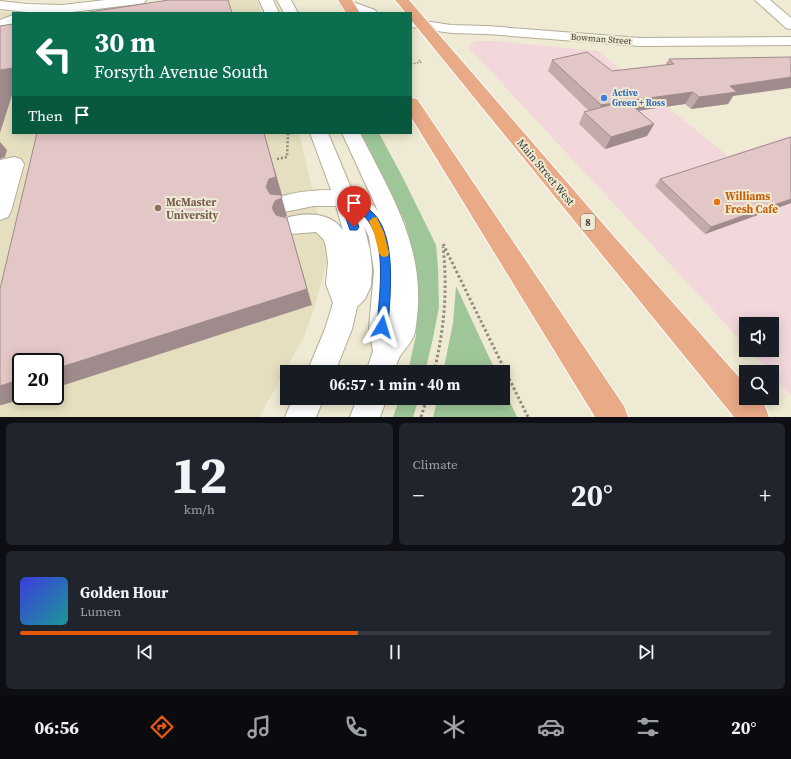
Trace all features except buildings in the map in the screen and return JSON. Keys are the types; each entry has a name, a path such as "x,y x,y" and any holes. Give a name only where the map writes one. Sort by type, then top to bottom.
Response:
{"main road":[{"name":"Main Street West","path":"402,0 410,12"},
{"name":"Main Street West","path":"412,16 418,25 754,417"},
{"path":"412,105 613,417"}],"street":[{"path":"0,5 33,11 74,8 139,0"},
{"path":"266,0 272,12"},
{"path":"284,0 290,12"},
{"path":"762,0 791,25"},
{"path":"348,6 367,12"},
{"path":"0,25 12,19"},
{"name":"Bowman Street","path":"418,25 640,42 791,41"},
{"path":"352,134 390,211 403,257 406,290 401,333 384,361"},
{"path":"321,137 314,158 320,176 320,189 314,196 307,199 287,214 328,228 332,232 337,240 340,259 339,283 341,292 346,302"},
{"path":"321,137 345,201 356,237 359,256 358,285 355,293 346,302 337,332 324,365"},
{"path":"1,207 14,164 2,167"},
{"path":"307,199 328,198 357,205 371,216 376,224 382,242 386,282 383,338 384,361"},
{"path":"300,417 306,405"},
{"path":"365,417 369,405"}],"path":[{"path":"277,159 287,157 288,134"},
{"path":"435,365 444,324 447,286 443,244 502,365"},
{"path":"510,380 528,417"},
{"path":"421,417 425,405"}],"shaded area":[{"path":"210,0 256,0 262,12 131,12"},
{"name":"McMaster University","path":"0,12 12,13 12,134 299,134 326,248 327,261 316,302 304,337 288,365 280,365 280,380 259,417 0,417"},
{"path":"476,41 495,41 598,51 728,156 791,136 791,395 779,382 779,365 763,365 756,357 779,357 779,317 739,317 739,338 469,48 470,44"}],"green space":[{"path":"359,134 380,134 436,245 439,307 427,365 410,365 416,335 418,286 413,251 405,222"},
{"path":"456,286 493,365 444,365 453,323"},
{"path":"510,402 517,417 433,417 436,405 510,405"},
{"path":"397,405 417,405 413,417 393,417"}],"slow traffic":[{"path":"374,221 382,242 384,253"}],"place":[{"name":"Active Green + Ross","path":"604,98"},
{"name":"Williams Fresh Cafe","path":"717,202"},
{"name":"McMaster University","path":"158,208"}],"route":[{"path":"354,227 345,201 357,205 371,216 376,224 382,242 386,268 386,288 382,327"}]}
